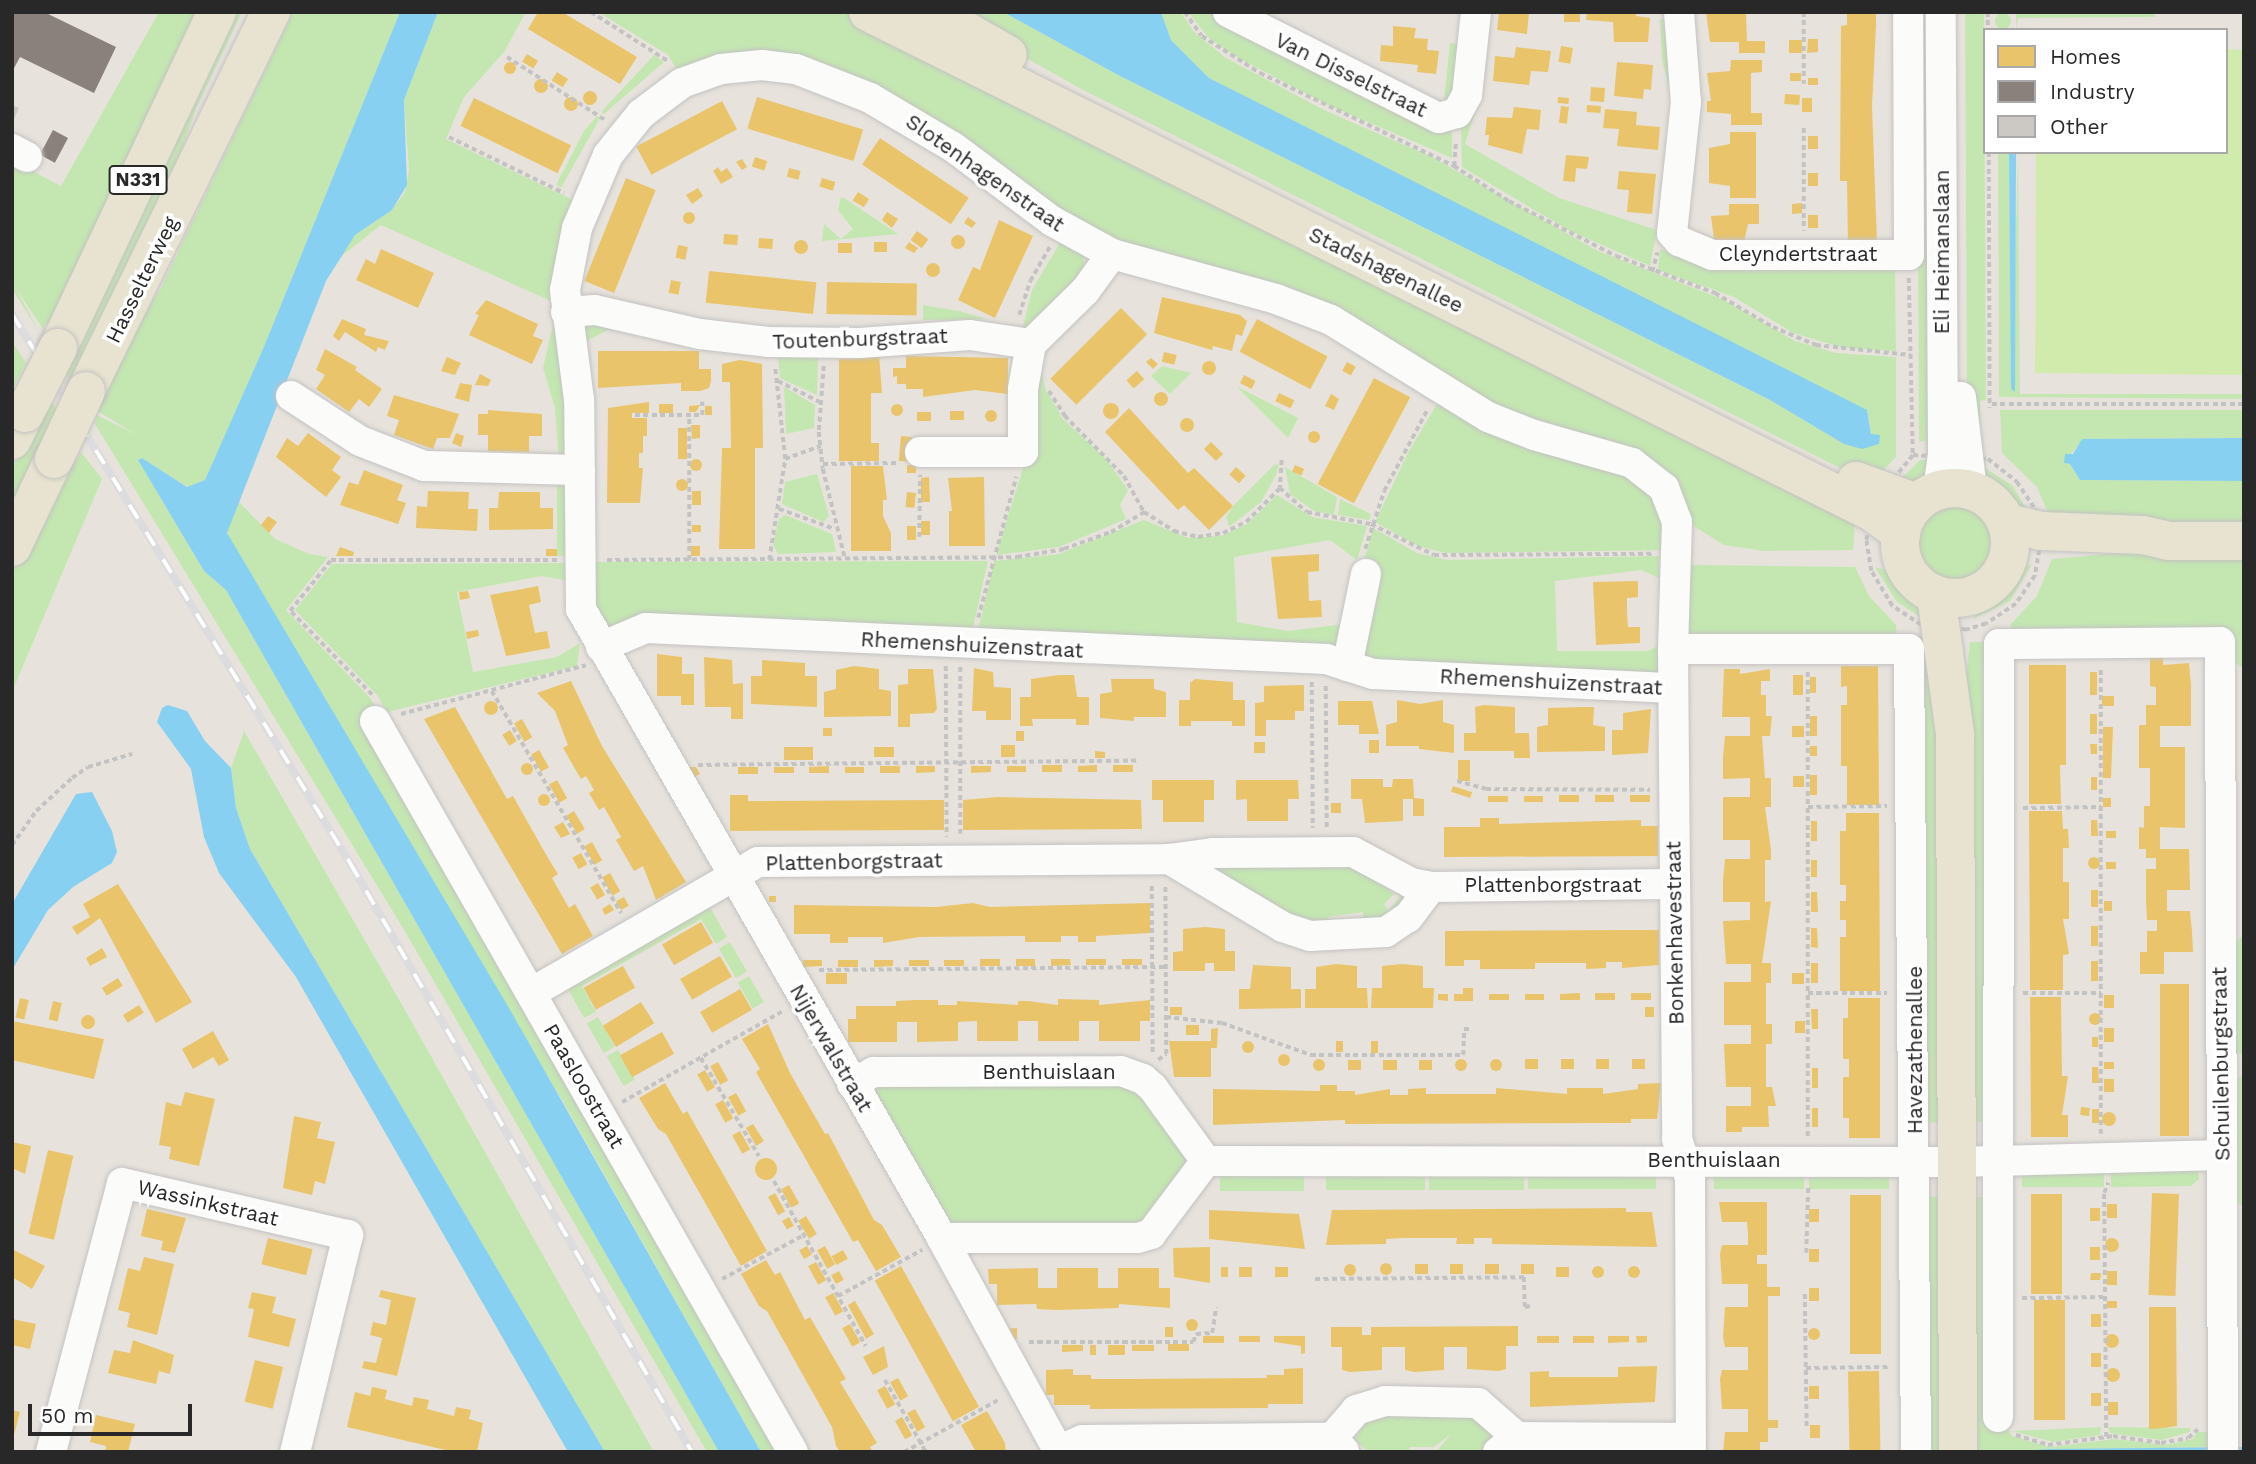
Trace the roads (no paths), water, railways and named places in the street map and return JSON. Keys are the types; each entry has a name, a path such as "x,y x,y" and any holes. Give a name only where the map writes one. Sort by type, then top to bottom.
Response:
{"main road":[{"name":"N331","path":"19,426 217,12"},
{"name":"Hasselterweg","path":"12,547 271,12"},
{"name":"Stadshagenallee","path":"868,12 1924,491"},
{"name":"Stadshagenallee","path":"933,12 1075,92 1924,491"},
{"path":"1924,491 1993,502 2024,542 1963,619 1907,570 1900,552 1924,491"},
{"path":"2024,542 2143,535 2168,541 2244,541"},
{"name":"Havezathenallee","path":"1958,1452 1955,734 1963,619"}],"street":[{"name":"Van Disselstraat","path":"1228,12 1439,118 1457,113 1467,95 1476,12"},
{"name":"Cleyndertstraat","path":"1679,12 1686,102 1672,233 1679,241 1712,255 1909,255 1908,12"},
{"name":"Eli Heimanslaan","path":"1924,491 1941,12"},
{"name":"Eli Heimanslaan","path":"1924,491 1961,401 1960,12"},
{"name":"Slotenhagenstraat","path":"601,647 581,609 579,400 566,313 571,252 586,202 622,135 640,114 682,83 721,69 762,65 796,69 828,80 932,133 1065,228 1112,254 1276,299 1331,320 1398,359 1440,390 1512,427 1645,470 1664,488 1674,510 1676,554 1673,649"},
{"path":"920,458 1023,452 1023,342 1085,290 1112,254"},
{"name":"Toutenburgstraat","path":"566,313 594,310 700,334 768,342 825,343 970,335 1023,342"},
{"path":"291,396 360,441 424,466 580,470"},
{"path":"1328,662 1366,575"},
{"path":"1963,619 1999,808 1998,1417"},
{"name":"Schuilenburgstraat","path":"1963,619 2101,643 2220,642 2232,675 2233,1064 2222,1155 2234,1218 2223,1444"},
{"name":"Rhemenshuizenstraat","path":"601,647 646,628 1328,662 1373,674 1673,688"},
{"name":"Nijerwalstraat","path":"601,647 942,1238 1059,1451"},
{"name":"Havezathenallee","path":"1673,649 1909,649 1915,993 1916,1452"},
{"name":"Bonkenhavestraat","path":"1673,649 1677,1139 1690,1178 1691,1445"},
{"name":"Paasloostraat","path":"380,719 531,993 793,1452"},
{"name":"Plattenborgstraat","path":"531,993 734,879 758,862 1161,859 1213,853 1320,852 1361,854 1411,883 1432,887 1674,884"},
{"path":"1161,859 1283,927 1310,936 1386,932 1408,917 1432,887"},
{"name":"Benthuislaan","path":"852,1084 874,1072 1121,1071 1143,1079 1153,1088 1206,1161 1958,1161 2222,1155"},
{"path":"942,1238 1138,1238 1152,1234 1206,1161"},
{"name":"Wassinkstraat","path":"51,1452 122,1183 348,1235 295,1452"},
{"path":"1059,1451 1082,1440 1338,1445 1365,1405 1450,1400 1487,1408 1508,1444 1691,1445"}],"water":[{"path":"400,12 438,12 404,100 407,185 392,210 355,235 326,281 227,533 509,1008 761,1452 719,1452 226,590 204,571 138,460 142,458 187,487 205,480 263,349"},
{"path":"1003,12 1161,12 1171,40 1209,78 1867,410 1871,434 1880,435 1879,444 1862,449 1844,444 1770,400 1118,75"},
{"path":"2009,154 2016,154 2015,392 2011,389"},
{"path":"2244,438 2244,481 2080,480 2070,464 2064,463 2065,454 2073,454 2082,439"},
{"path":"168,705 187,711 205,741 231,768 236,808 250,849 605,1452 568,1452 296,977 219,873 204,837 191,769 157,722 162,708"},
{"path":"92,792 112,831 117,852 112,863 73,887 48,910 12,970 12,904 76,794"},
{"path":"2244,1447 2244,1452 2012,1452 2047,1449"}],"railway":[{"path":"12,314 350,863 692,1452"}]}
